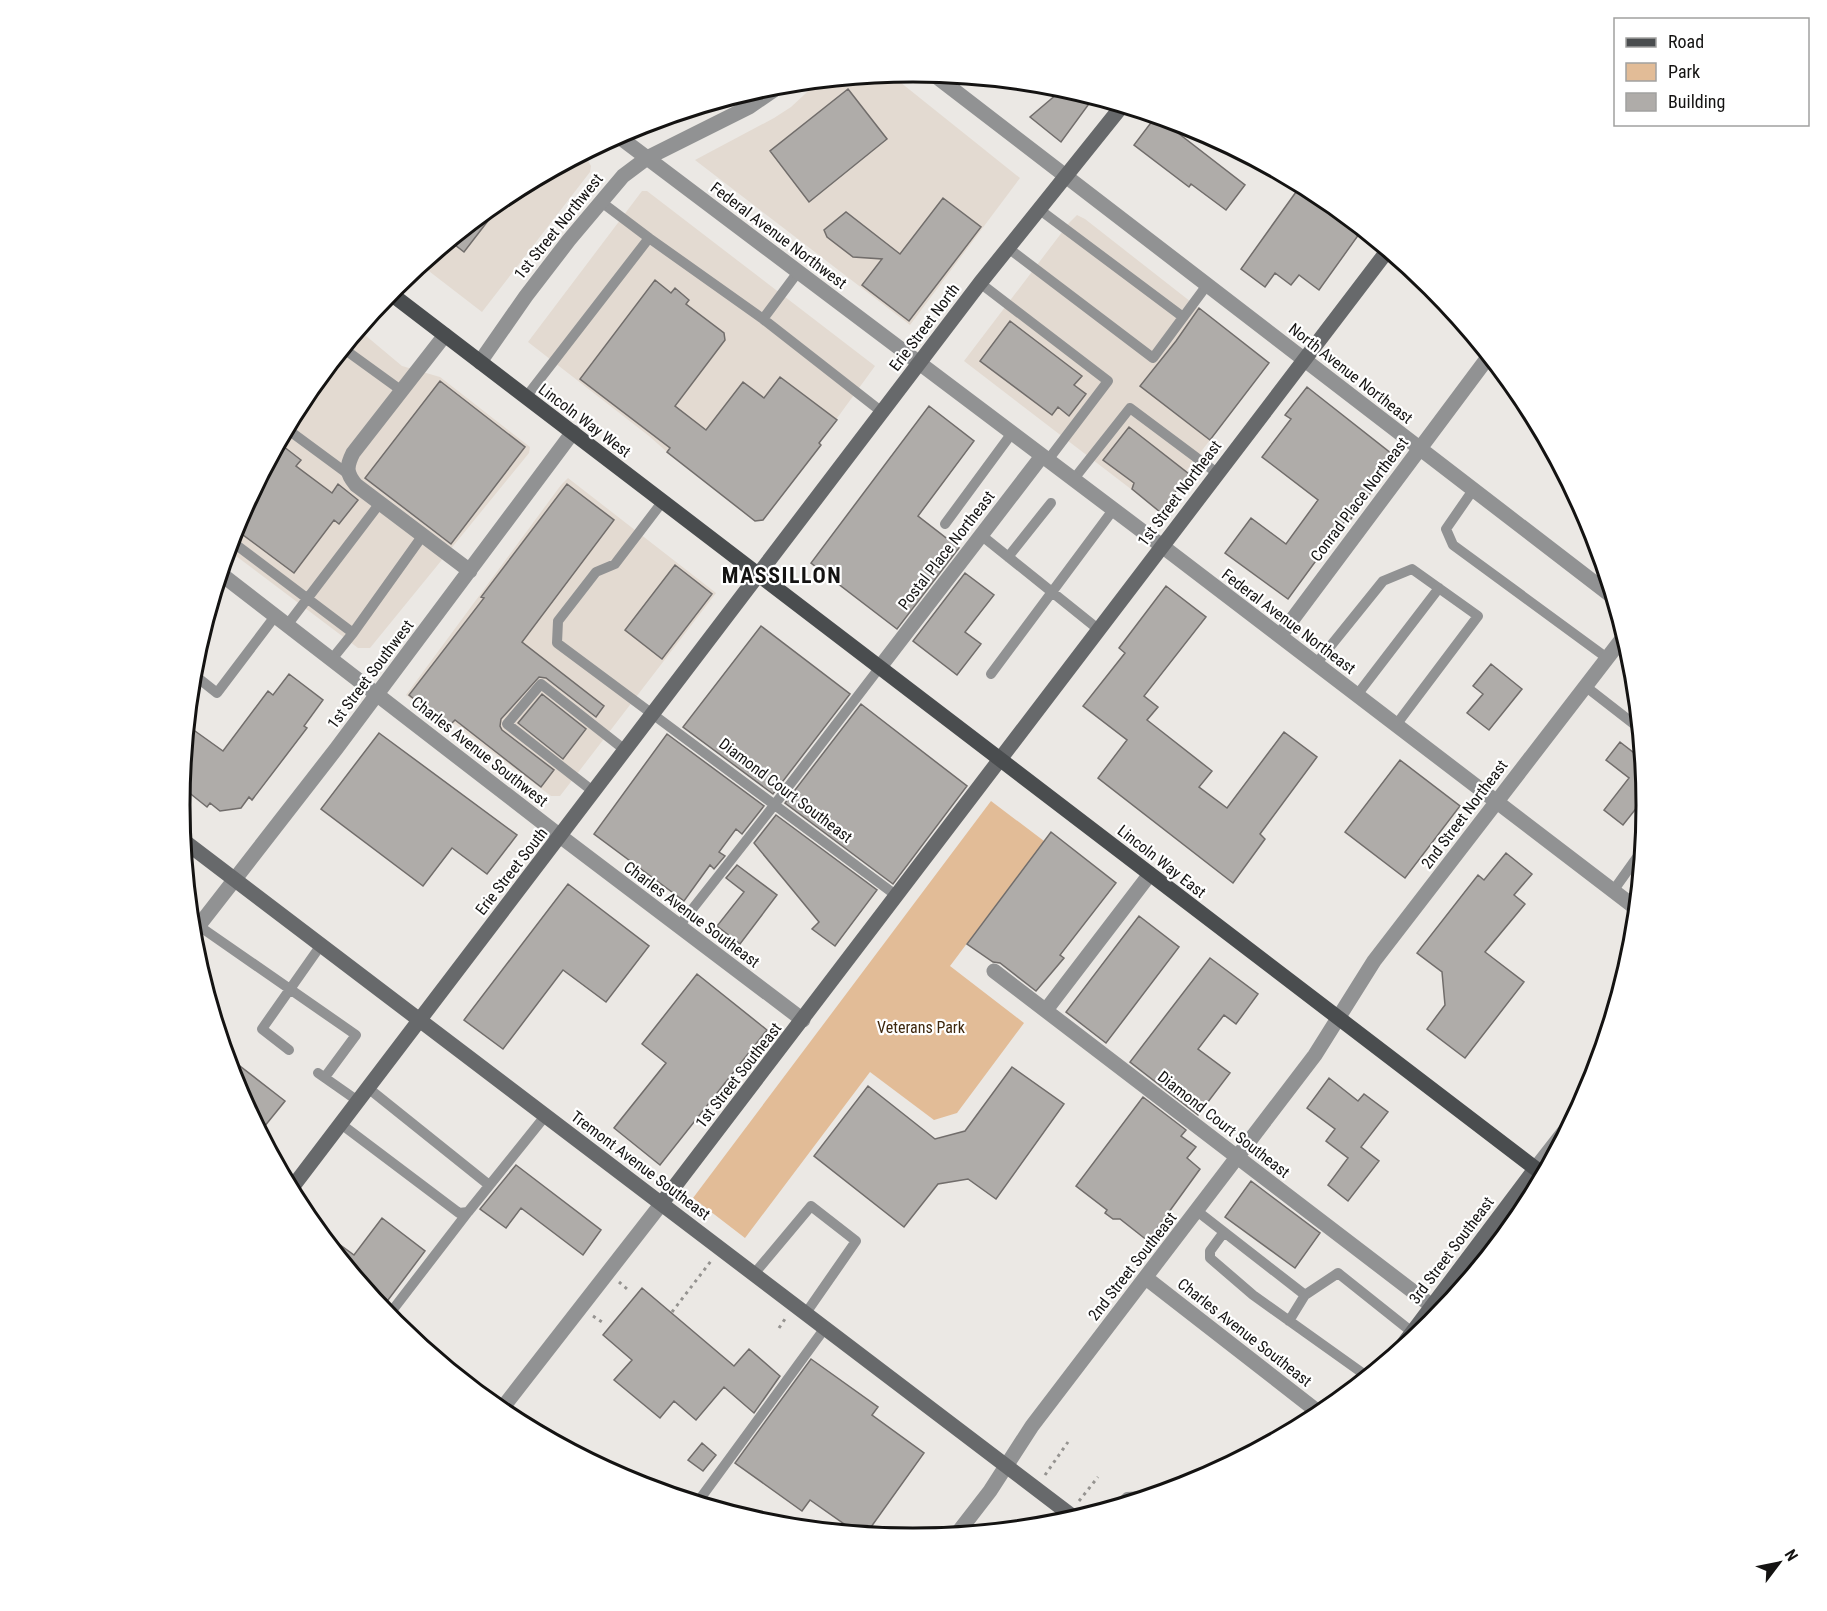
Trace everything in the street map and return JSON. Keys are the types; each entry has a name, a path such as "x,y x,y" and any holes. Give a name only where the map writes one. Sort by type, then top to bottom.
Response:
{"main road":[{"name":"Lincoln Way West","path":"398,299 759,575"},
{"name":"Lincoln Way East","path":"759,575 1538,1170"}],"street":[{"name":"North Avenue Northeast","path":"945,83 1603,589"},
{"name":"1st Street Northwest","path":"480,362 526,296 600,201 623,176 647,158 760,99"},
{"name":"Erie Street North","path":"759,575 980,283 1117,112"},
{"name":"Federal Avenue Northwest","path":"627,143 919,363"},
{"name":"1st Street Northeast","path":"1001,759 1383,256"},
{"path":"445,335 354,453 348,462 348,474 356,485 470,571"},
{"name":"Conrad Place Northeast","path":"1280,636 1484,361"},
{"name":"Federal Avenue Northeast","path":"919,363 1629,903"},
{"name":"1st Street Southwest","path":"200,923 377,694 573,432"},
{"name":"Postal Place Northeast","path":"880,667 981,535 1045,458"},
{"name":"Erie Street South","path":"296,1182 759,575"},
{"name":"Charles Avenue Southwest","path":"227,579 560,836"},
{"name":"2nd Street Northeast","path":"1338,1019 1374,961 1618,644"},
{"name":"1st Street Southeast","path":"506,1403 1001,759"},
{"name":"Charles Avenue Southeast","path":"560,836 802,1020"},
{"name":"Tremont Avenue Southeast","path":"192,847 1068,1512"},
{"path":"1046,1010 1150,874"},
{"name":"Diamond Court Southeast","path":"994,971 1434,1307"},
{"name":"2nd Street Southeast","path":"962,1527 990,1491 1032,1425 1315,1055 1338,1019"},
{"name":"3rd Street Southeast","path":"1454,1285 1522,1195"},
{"name":"Charles Avenue Southeast","path":"1146,1278 1313,1408"}],"lane":[{"path":"600,201 763,319 882,412"},
{"path":"1040,210 1184,317"},
{"path":"526,397 650,238"},
{"path":"1008,248 1153,357 1207,285"},
{"path":"763,319 798,272"},
{"path":"980,283 1108,381 1045,458"},
{"path":"350,353 402,391"},
{"path":"1073,480 1130,408 1217,473"},
{"path":"945,524 1012,433"},
{"path":"293,434 348,474"},
{"path":"1473,490 1446,529 1452,545 1607,658"},
{"name":"Diamond Court Southeast","path":"663,501 615,564 596,572 558,621 557,643 897,896"},
{"path":"202,681 217,693 282,620 308,599 380,503"},
{"path":"1008,557 1051,503"},
{"path":"991,674 1113,510"},
{"path":"332,659 423,535"},
{"path":"981,535 1098,629"},
{"path":"239,547 353,633"},
{"path":"1316,664 1383,581 1412,569 1478,616 1396,725"},
{"path":"1357,695 1439,588"},
{"path":"679,926 880,667"},
{"path":"594,792 507,724 541,684 625,750"},
{"path":"1585,686 1631,722"},
{"path":"1613,891 1634,861"},
{"path":"202,933 290,989 356,1035 321,1075 358,1101"},
{"path":"289,1050 262,1029 321,945"},
{"path":"368,1088 489,1185"},
{"path":"394,1308 546,1115"},
{"path":"341,1124 459,1213 468,1212"},
{"path":"754,1274 811,1206 856,1241 806,1313"},
{"path":"1197,1211 1305,1295"},
{"path":"1224,1232 1210,1251 1209,1258 1253,1295 1362,1373"},
{"path":"1289,1321 1305,1295 1338,1273 1410,1331"},
{"path":"702,1496 825,1328"}],"path":[{"path":"672,1312 701,1273"},
{"path":"1036,1488 1068,1442"},
{"path":"1077,1510 1098,1477"}],"shaded area":[{"path":"901,83 1020,178 910,325 695,160 791,107 809,91"},
{"path":"588,160 591,166 590,172 482,312 428,270 473,232 512,204"},
{"path":"642,191 647,191 875,366 819,443 821,445 763,520 755,521 528,342"},
{"path":"1077,215 1269,363 1157,509 964,361"},
{"path":"365,335 402,366 440,377 530,447 529,453 370,648 358,648 236,556 265,486 287,444 312,404"},
{"path":"568,478 716,593 560,796 551,796 455,724 449,728 406,695"}],"green space":[{"name":"Veterans Park","path":"991,801 1044,841 950,966 1024,1023 957,1113 934,1120 870,1072 745,1238 693,1198"}],"building":[{"path":"848,89 887,139 809,202 770,151"},
{"path":"1055,96 1089,104 1061,142 1030,117"},
{"path":"1151,123 1179,134 1245,185 1226,210 1191,184 1189,187 1134,145"},
{"path":"1296,192 1358,235 1319,290 1299,275 1291,285 1275,273 1265,287 1241,269"},
{"path":"943,198 981,227 909,321 862,285 882,259 853,257 827,237 824,230 846,212 900,254"},
{"path":"487,222 464,252 456,246"},
{"path":"655,280 671,293 675,288 689,300 686,304 724,333 725,340 675,406 706,430 743,382 764,398 780,377 837,420 819,443 821,445 763,520 755,521 667,452 670,448 580,379"},
{"path":"1199,308 1269,363 1210,440 1140,386"},
{"path":"1010,321 1082,376 1074,385 1086,394 1069,416 1058,407 1052,415 980,361"},
{"path":"440,381 525,447 451,544 365,478"},
{"path":"1307,387 1397,458 1348,523 1345,521 1288,599 1225,553 1251,518 1286,544 1318,500 1262,457 1291,419 1285,415"},
{"path":"929,406 974,441 918,516 959,548 897,629 811,563"},
{"path":"1129,427 1189,474 1160,512 1132,489 1134,483 1103,460"},
{"path":"285,448 301,460 296,466 332,493 338,484 358,500 339,524 334,520 294,573 244,535"},
{"path":"567,484 614,520 522,642 604,706 596,717 546,678 539,677 501,719 502,730 554,770 541,787 455,720 449,726 409,695 484,598 481,597"},
{"path":"675,565 712,594 662,659 625,630"},
{"path":"965,573 994,595 965,632 981,644 957,675 913,641"},
{"path":"1166,586 1206,617 1144,696 1158,707 1147,720 1212,771 1199,787 1227,808 1284,732 1317,757 1260,834 1265,839 1233,883 1098,778 1127,740 1083,706 1125,653 1119,648"},
{"path":"761,626 850,694 773,794 683,727"},
{"path":"1491,664 1522,689 1489,730 1467,713 1483,694 1473,686"},
{"path":"289,674 323,700 304,726 307,728 252,800 249,797 241,808 220,811 210,803 207,807 191,794 195,731 223,751 268,691 273,695"},
{"path":"542,694 586,729 563,759 518,723"},
{"path":"861,704 967,786 893,884 785,803"},
{"path":"379,733 517,835 487,874 452,848 423,886 321,809"},
{"path":"667,734 764,806 742,834 736,829 719,852 725,856 714,869 710,865 684,901 594,834"},
{"path":"1620,742 1635,753 1636,809 1623,825 1604,810 1629,778 1606,760"},
{"path":"1400,760 1460,806 1405,878 1345,832"},
{"path":"776,815 877,890 835,946 812,929 819,922 754,843"},
{"path":"1051,832 1116,883 1060,955 1064,958 1036,991 1000,963 993,962 967,944"},
{"path":"1506,853 1532,874 1514,895 1525,904 1485,952 1524,982 1465,1058 1427,1029 1445,1005 1442,972 1417,953 1478,875 1484,880"},
{"path":"737,865 777,895 740,944 717,926 744,892 726,878"},
{"path":"568,884 649,946 606,1002 563,970 503,1049 464,1020"},
{"path":"1139,916 1179,947 1106,1043 1066,1012"},
{"path":"1210,958 1258,994 1236,1024 1224,1015 1198,1049 1230,1073 1198,1115 1130,1062"},
{"path":"697,974 767,1030 660,1165 614,1128 666,1063 642,1044"},
{"path":"240,1066 285,1101 265,1125"},
{"path":"1012,1067 1064,1104 996,1199 968,1179 938,1184 904,1227 814,1156 868,1086 935,1139 965,1131"},
{"path":"1329,1078 1358,1101 1364,1094 1388,1112 1361,1147 1379,1161 1348,1201 1328,1185 1348,1158 1326,1141 1335,1129 1307,1108"},
{"path":"1143,1097 1186,1130 1181,1136 1196,1147 1187,1158 1200,1169 1148,1241 1120,1219 1113,1219 1105,1213 1107,1210 1076,1186"},
{"path":"516,1165 601,1230 583,1255 521,1208 506,1228 480,1209"},
{"path":"1251,1181 1320,1233 1295,1268 1225,1217"},
{"path":"382,1218 425,1251 387,1301 338,1244 354,1255"},
{"path":"642,1288 734,1366 749,1349 780,1376 754,1413 724,1387 696,1420 674,1401 660,1418 614,1380 632,1360 603,1335"},
{"path":"811,1359 878,1407 872,1415 924,1453 871,1527 845,1525 810,1500 802,1511 735,1463"},
{"path":"702,1443 716,1455 703,1471 688,1460"}],"district":[{"name":"MASSILLON","path":"782,575"}]}
